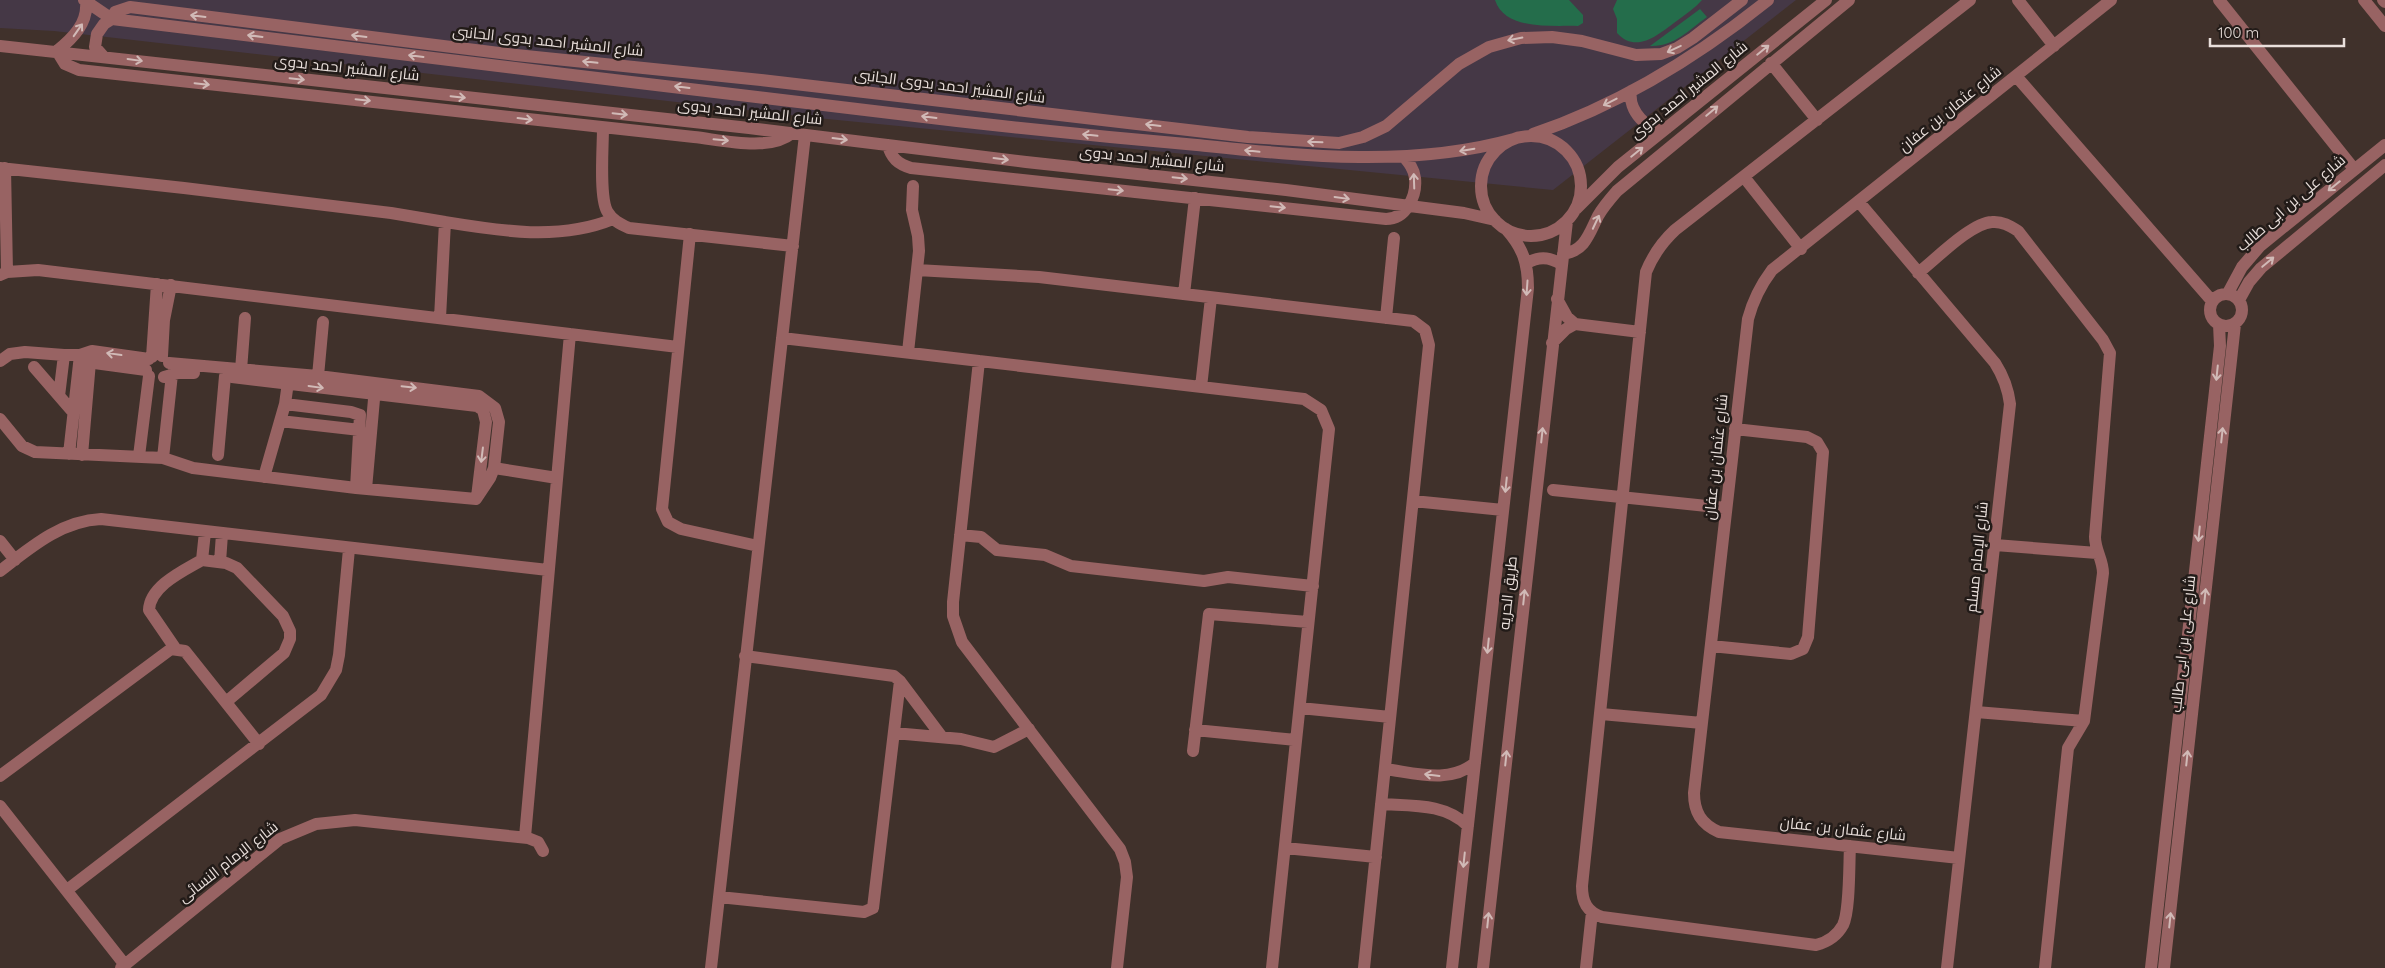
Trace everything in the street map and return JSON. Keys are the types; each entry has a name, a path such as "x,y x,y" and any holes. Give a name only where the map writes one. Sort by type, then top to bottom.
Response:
{"street":[{"name":"شارع المشير احمد بدوى الجانبى","path":"103,56 96,46 97,34 104,24 112,19 115,12 130,7 516,55 761,80 1248,137 1339,143 1370,134 1393,121 1459,64 1473,54 1504,41 1531,37 1562,38 1644,56 1669,52 1693,38 1742,0"},
{"name":"شارع المشير احمد بدوى","path":"1528,136 1571,120 1631,91 1701,50 1768,0"},
{"name":"شارع المشير احمد بدوى","path":"1576,209 1618,167 1826,0"},
{"path":"1527,262 1541,258 1562,260 1574,253 1584,243 1605,205 1630,180 1744,84 1849,0"},
{"path":"1850,846 1845,920 1838,933 1824,943 1816,945 1602,918 1592,912 1584,902 1582,895 1646,272 1652,256 1662,242 1675,230 1970,0"},
{"path":"2018,0 2054,46"},
{"name":"شارع عثمان بن عفان","path":"1960,858 1719,832 1710,828 1702,821 1694,803 1748,319 1752,301 1761,284 1772,270 1801,249 2111,0"},
{"path":"2219,0 2354,169"},
{"path":"2364,0 2385,26"},
{"path":"85,1 87,12 80,28 69,42 57,51 65,64 79,70 603,128 769,144 798,134 793,246 711,968"},
{"name":"شارع المشير احمد بدوى","path":"85,1 112,19 1025,129 1284,154 1339,157 1404,157 1459,152 1514,139"},
{"path":"1794,26 1804,36"},
{"path":"1693,38 1701,50"},
{"name":"شارع المشير احمد بدوى","path":"0,46 695,122 1218,183 1483,216 1495,220"},
{"path":"515,68 516,55"},
{"path":"1771,62 1817,120"},
{"path":"1734,74 1744,84"},
{"path":"2016,76 2212,301"},
{"path":"1631,91 1632,106 1646,124 1658,129 1667,128"},
{"path":"694,137 695,122"},
{"path":"603,128 604,202 613,219 629,228 793,246"},
{"path":"1370,134 1371,157"},
{"path":"1528,136 1552,140 1570,154 1578,170 1582,187 1576,209 1567,221 1552,231 1535,235 1515,233 1506,229 1495,220 1483,199 1482,175 1494,153 1514,139 1528,136"},
{"path":"1339,143 1339,157"},
{"name":"شارع على بن ابى طالب","path":"2228,293 2236,276 2254,253 2385,144"},
{"path":"888,145 890,154 894,159 911,168 1386,220 1399,217 1408,207 1414,190 1415,178 1412,167 1404,157"},
{"name":"شارع على بن ابى طالب","path":"2239,300 2249,282 2260,268 2385,165"},
{"path":"1618,167 1630,180"},
{"path":"613,219 587,228 532,232 498,231 391,213 2,168 4,274 38,270 678,347"},
{"path":"1744,177 1801,249"},
{"path":"1216,200 1218,183"},
{"path":"908,352 919,243 912,215 913,186"},
{"path":"1184,294 1195,198"},
{"name":"شارع الإمام مسلم","path":"1859,202 1995,363 2009,389 2010,404 1947,968"},
{"name":"طريق الحريه","path":"1483,968 1567,221"},
{"path":"440,318 445,222"},
{"path":"1918,273 1978,226 1993,222 2010,226 2018,231 2107,346 2111,360 2095,537 2097,553 2101,560 2103,573 2084,721 2068,748 2045,968"},
{"name":"طريق الحريه","path":"1452,968 1528,288 1527,262 1524,253 1506,229"},
{"path":"690,234 661,502 664,516 674,526 681,529 758,546"},
{"path":"1386,318 1394,238"},
{"path":"917,270 1038,277 1184,294 1413,321 1426,330 1429,338 1364,968"},
{"path":"157,284 158,366 163,458"},
{"path":"140,456 158,366 171,285"},
{"path":"2228,293 2239,300 2242,313 2235,324 2227,326 2219,324 2210,314 2212,301 2220,294 2228,293"},
{"path":"1201,387 1211,298"},
{"path":"1557,299 1567,317 1575,324 1640,332"},
{"path":"241,370 245,318"},
{"path":"318,376 323,322"},
{"path":"1552,343 1566,329 1575,324"},
{"name":"شارع على بن ابى طالب","path":"2151,968 2172,835 2195,624 2220,346 2219,324"},
{"name":"شارع على بن ابى طالب","path":"2195,624 2235,324"},
{"path":"543,851 538,842 525,837 570,334"},
{"path":"782,338 1304,399 1313,403 1326,419 1329,429 1272,968"},
{"path":"0,360 10,354 20,352 64,355 85,359 158,366 241,370 375,389 486,399 495,408 476,499"},
{"path":"60,396 64,355"},
{"path":"69,454 73,412 85,359"},
{"path":"82,455 85,359"},
{"path":"979,361 953,602 956,629 962,642 1120,849 1127,877 1117,968"},
{"path":"158,366 186,373 225,376 288,378 318,376 375,389"},
{"path":"34,367 73,412"},
{"path":"218,455 225,376"},
{"path":"264,477 285,404 288,378"},
{"path":"361,488 375,389"},
{"path":"285,404 356,413 360,416 361,488"},
{"path":"0,419 18,441 28,449 42,453 163,458 193,468 361,488 476,499"},
{"path":"280,421 360,430"},
{"path":"476,499 490,478 494,468 492,422"},
{"path":"1711,646 1791,654 1803,649 1808,637 1823,452 1817,442 1807,437 1735,429"},
{"path":"494,468 556,478"},
{"path":"1552,490 1726,508"},
{"path":"1413,501 1503,510"},
{"path":"0,571 54,532 71,524 89,520 548,570"},
{"path":"202,560 205,532"},
{"path":"220,562 222,534"},
{"path":"960,535 982,538 997,550 1045,555 1071,566 1204,581 1228,577 1312,586"},
{"path":"0,541 15,560"},
{"path":"1994,545 2097,553"},
{"path":"68,890 321,695 336,670 339,655 349,549"},
{"path":"226,702 284,653 288,646 290,631 283,616 241,572 232,565 202,560 158,590 149,604 149,610 154,620 176,648 185,651 259,744"},
{"path":"1296,744 1194,740 1209,614 1308,622"},
{"path":"0,776 166,651 176,648"},
{"path":"745,656 891,676 900,681 942,737"},
{"path":"719,897 870,911 874,904 900,681"},
{"path":"1300,708 1390,717"},
{"path":"1976,712 2084,721"},
{"path":"1601,714 1702,723"},
{"path":"894,733 961,738 994,747 1029,729"},
{"path":"1385,769 1446,776 1456,775 1475,763"},
{"path":"1381,804 1447,811 1459,817 1468,826"},
{"path":"0,806 5,822 68,890 123,967"},
{"name":"شارع الإمام النسائى","path":"123,967 280,839 316,824 355,820 525,837"},
{"name":"شارع على بن ابى طالب","path":"2164,968 2172,835"},
{"path":"1285,848 1376,857"},
{"path":"1586,968 1592,912"},
{"path":"1484,954 1490,968"}],"shaded area":[{"path":"0,0 1796,0 1553,190 807,117 54,31 0,28"}],"green space":[{"path":"1495,0 1569,0 1583,15 1583,23 1578,26 1543,26 1519,22 1500,10"},
{"path":"1617,0 1702,0 1656,36 1640,42 1632,42 1617,33 1617,19 1613,9"},
{"path":"1700,9 1707,17 1687,32 1674,41 1659,46 1650,46"}]}
